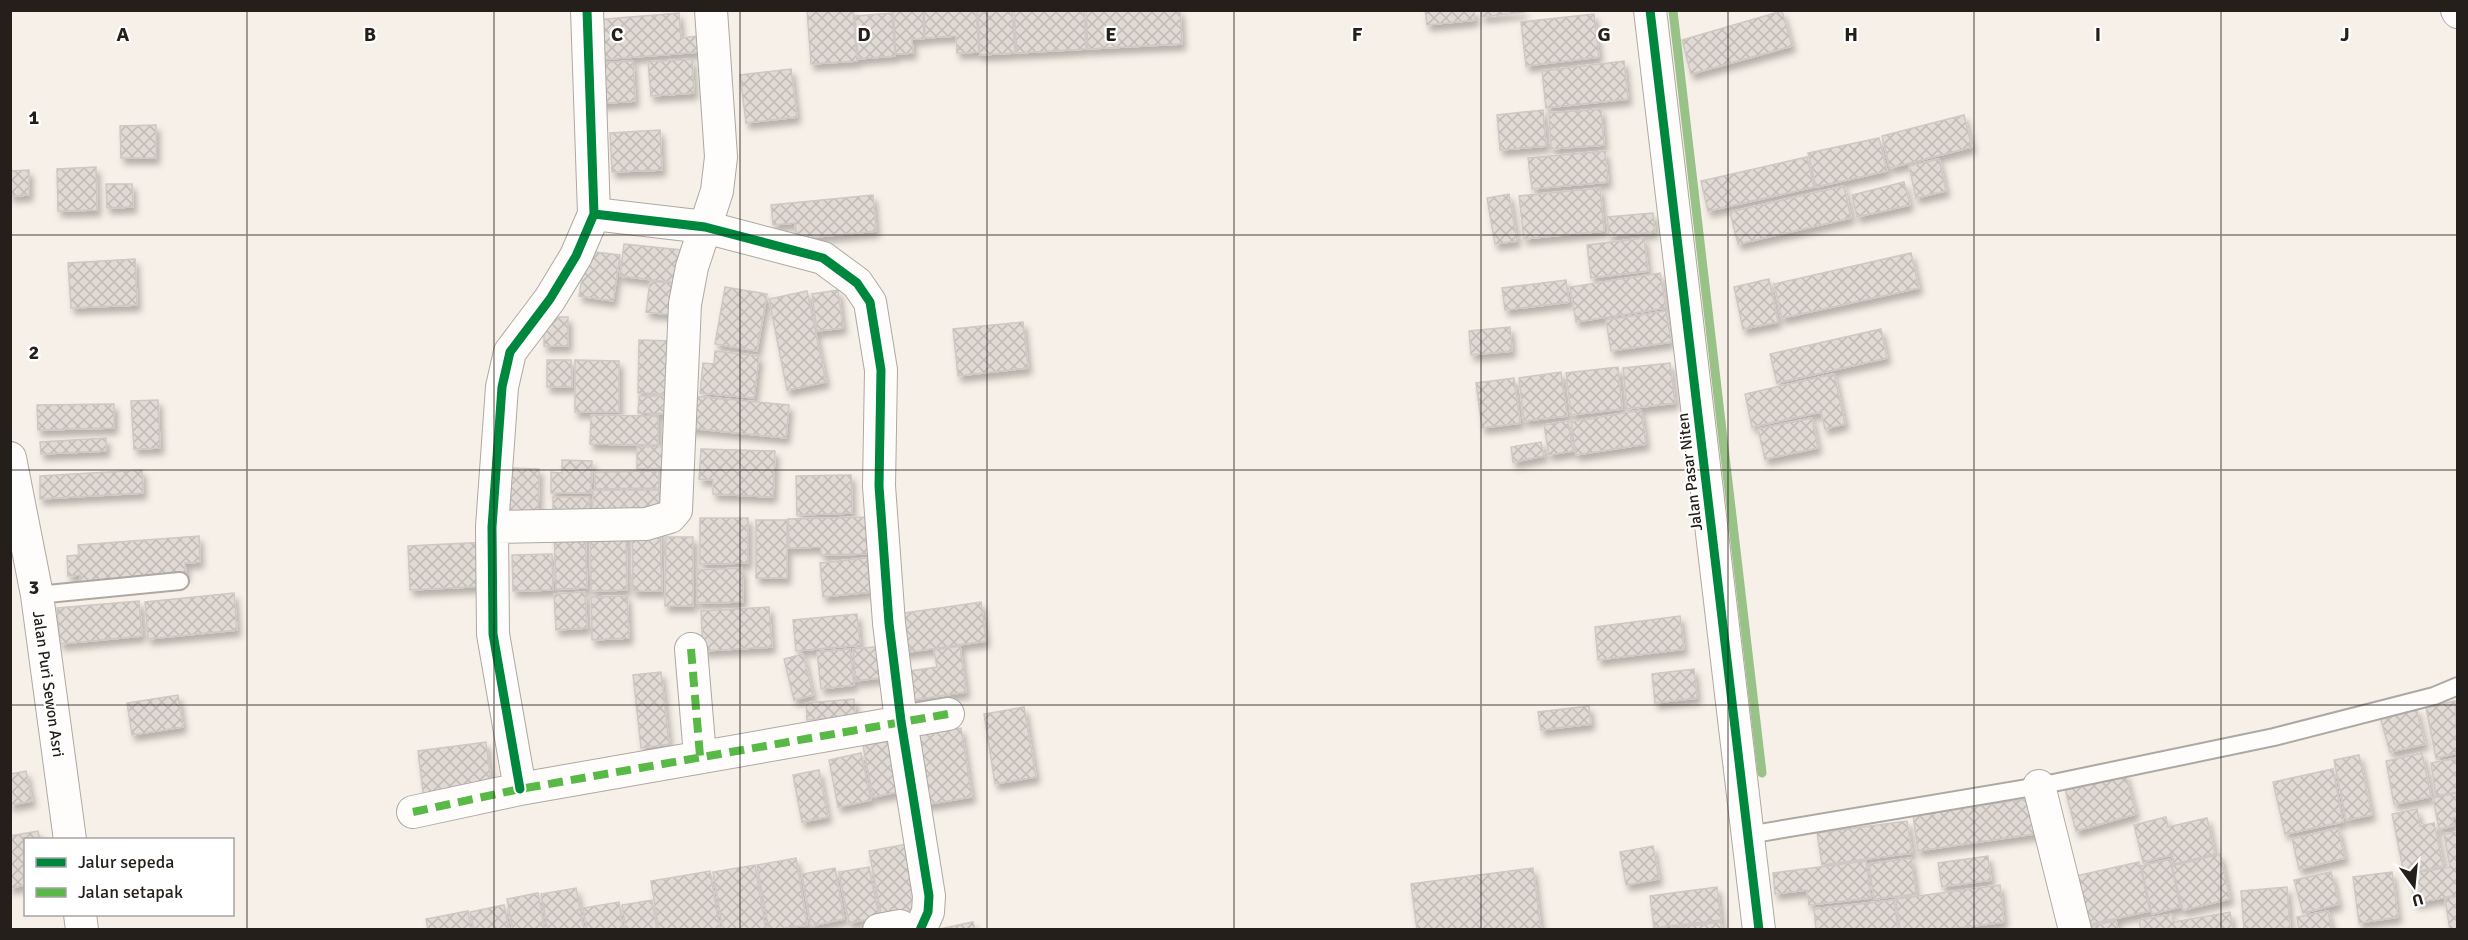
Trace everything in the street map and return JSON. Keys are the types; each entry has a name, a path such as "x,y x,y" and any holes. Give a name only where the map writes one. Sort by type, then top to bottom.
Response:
{"street":[{"path":"520,789 494,634 492,527 502,387 510,352 550,299 576,256 594,214 587,10"},
{"path":"492,527 646,524 670,517 676,510 685,304 717,191 722,157 711,10"},
{"name":"Jalan Pasar Niten","path":"1650,10 1759,930"},
{"path":"594,214 705,227 823,258 857,283 870,303 881,370 879,486 889,623 901,721 928,896 928,912 920,930"},
{"name":"Jalan Puri Sewon Asri","path":"10,458 37,594 70,838"},
{"path":"691,649 700,756"},
{"path":"413,812 520,789 700,756 948,714"},
{"path":"2039,786 2075,930"},
{"path":"879,930 900,926 908,930"}],"lane":[{"path":"37,594 180,581"},
{"path":"1748,835 2039,786 2274,736 2434,696 2457,686"}],"building":[{"path":"807,10 853,10 857,61 811,64"},
{"path":"893,10 923,10 924,39 912,39 913,53 896,54"},
{"path":"924,10 976,10 979,52 957,53 956,36 925,38"},
{"path":"978,10 1012,10 1015,53 980,55"},
{"path":"1014,10 1084,10 1086,49 1017,53"},
{"path":"1086,10 1180,10 1182,44 1088,49"},
{"path":"1425,10 1474,10 1475,20 1427,25"},
{"path":"1481,10 1524,10 1524,12 1482,17"},
{"path":"1782,11 1792,46 1691,74 1682,40"},
{"path":"679,13 681,38 698,36 699,52 598,60 594,20"},
{"path":"892,13 895,56 858,59 855,16"},
{"path":"1594,14 1599,57 1526,66 1521,22"},
{"path":"692,59 694,93 651,96 648,62"},
{"path":"633,61 635,101 596,104 593,63"},
{"path":"1624,61 1628,99 1546,108 1542,71"},
{"path":"791,69 797,117 746,123 740,75"},
{"path":"1601,109 1604,145 1551,149 1549,113"},
{"path":"1543,110 1546,146 1500,150 1497,115"},
{"path":"1964,115 1972,147 1890,168 1882,136"},
{"path":"156,125 156,158 121,158 120,126"},
{"path":"660,130 662,170 612,172 610,133"},
{"path":"1879,138 1887,171 1816,187 1808,153"},
{"path":"1605,151 1608,182 1532,189 1528,158"},
{"path":"1807,157 1814,187 1708,211 1701,181"},
{"path":"1939,159 1946,191 1916,198 1909,166"},
{"path":"96,167 97,210 58,211 57,169"},
{"path":"29,170 29,195 10,196 10,171"},
{"path":"1904,182 1910,205 1857,217 1852,195"},
{"path":"106,184 132,184 133,207 107,208"},
{"path":"1844,186 1851,218 1738,244 1730,212"},
{"path":"1600,188 1604,231 1524,239 1519,196"},
{"path":"1509,194 1517,241 1495,244 1487,198"},
{"path":"873,195 876,231 797,239 795,223 773,225 771,205"},
{"path":"1653,213 1655,232 1609,236 1607,217"},
{"path":"1644,238 1648,271 1591,278 1587,245"},
{"path":"624,244 682,250 678,283 620,276"},
{"path":"586,251 620,255 613,301 579,296"},
{"path":"1911,253 1919,288 1782,318 1774,284"},
{"path":"135,259 137,305 71,308 68,263"},
{"path":"1660,273 1666,308 1576,322 1570,287"},
{"path":"1769,279 1778,322 1743,329 1734,287"},
{"path":"1566,280 1569,302 1505,310 1502,288"},
{"path":"650,281 677,284 674,315 646,312"},
{"path":"725,287 767,294 757,351 715,344"},
{"path":"838,290 843,328 817,331 812,294"},
{"path":"807,291 826,382 787,390 769,299"},
{"path":"1666,311 1671,342 1611,351 1606,320"},
{"path":"544,317 568,317 568,346 544,346"},
{"path":"1023,322 1028,368 958,376 953,329"},
{"path":"1510,327 1512,351 1471,355 1469,331"},
{"path":"1881,329 1887,358 1777,383 1770,354"},
{"path":"639,340 673,341 672,394 638,393"},
{"path":"715,351 759,356 754,398 700,393 703,363 714,364"},
{"path":"547,360 571,360 572,387 547,387"},
{"path":"575,360 619,361 619,412 575,412"},
{"path":"1670,363 1675,403 1627,409 1623,368"},
{"path":"1618,367 1622,409 1571,415 1566,373"},
{"path":"1561,372 1567,416 1524,421 1519,378"},
{"path":"1834,374 1845,424 1825,429 1821,412 1752,427 1745,394"},
{"path":"1514,378 1520,423 1482,428 1476,383"},
{"path":"639,396 672,396 671,414 638,413"},
{"path":"692,396 789,405 786,438 689,428"},
{"path":"158,400 160,448 134,449 131,401"},
{"path":"114,404 114,428 38,430 37,405"},
{"path":"1641,410 1646,444 1576,455 1571,422"},
{"path":"591,415 658,416 658,445 590,444"},
{"path":"1812,418 1818,448 1765,459 1758,429"},
{"path":"1568,421 1573,451 1549,455 1544,425"},
{"path":"106,438 106,451 41,454 40,442"},
{"path":"1541,442 1544,456 1513,462 1511,447"},
{"path":"674,446 674,469 637,469 637,447"},
{"path":"701,449 775,451 773,497 713,494 713,480 699,479"},
{"path":"562,460 592,461 591,493 551,493 551,472 562,473"},
{"path":"508,468 539,469 538,514 507,514"},
{"path":"142,470 143,493 40,499 40,476"},
{"path":"659,471 659,488 595,489 595,472"},
{"path":"851,475 852,513 797,515 796,476"},
{"path":"593,490 659,490 660,513 593,514"},
{"path":"553,497 589,497 589,515 553,516"},
{"path":"868,517 869,554 821,555 821,547 789,548 788,519"},
{"path":"700,518 748,518 748,563 700,564"},
{"path":"756,520 787,520 787,578 756,578"},
{"path":"660,527 662,591 633,591 632,528"},
{"path":"585,530 587,588 556,589 554,531"},
{"path":"590,530 626,530 627,590 591,591"},
{"path":"199,536 200,562 185,563 186,575 81,583 80,575 68,576 67,556 79,555 78,545"},
{"path":"666,537 693,537 693,606 665,606"},
{"path":"487,542 489,586 410,590 408,546"},
{"path":"552,554 553,590 513,591 512,555"},
{"path":"867,558 870,592 823,597 820,563"},
{"path":"742,568 743,602 697,603 697,570"},
{"path":"585,592 587,628 556,630 554,594"},
{"path":"234,593 237,630 148,639 145,602"},
{"path":"627,596 629,638 592,640 591,597"},
{"path":"139,601 142,636 60,644 57,608"},
{"path":"981,602 986,641 903,653 898,614"},
{"path":"769,607 772,647 703,651 701,611"},
{"path":"857,614 860,645 796,651 793,620"},
{"path":"1680,616 1684,649 1598,660 1595,627"},
{"path":"884,646 887,677 856,681 853,649"},
{"path":"960,646 966,692 907,701 903,672 937,667 934,650"},
{"path":"850,649 854,685 821,689 817,652"},
{"path":"803,654 813,695 794,700 784,659"},
{"path":"1694,669 1697,698 1655,703 1652,674"},
{"path":"661,672 669,744 641,748 633,675"},
{"path":"178,695 183,727 132,735 127,703"},
{"path":"854,699 855,716 807,720 806,703"},
{"path":"2455,701 2458,753 2436,758 2426,707"},
{"path":"1589,706 1591,724 1541,730 1538,712"},
{"path":"1024,707 1036,777 995,784 984,714"},
{"path":"2416,708 2425,744 2390,752 2380,717"},
{"path":"961,728 972,797 918,806 908,737"},
{"path":"898,739 908,790 873,797 863,746"},
{"path":"486,742 492,791 424,800 418,751"},
{"path":"861,753 871,800 838,807 829,760"},
{"path":"2422,753 2431,797 2394,804 2386,761"},
{"path":"2359,755 2372,815 2346,820 2334,760"},
{"path":"2458,758 2458,792 2436,796 2431,763"},
{"path":"2333,769 2343,822 2285,834 2273,782"},
{"path":"819,770 828,817 802,822 793,775"},
{"path":"26,771 32,801 10,805 10,774"},
{"path":"2125,773 2136,814 2076,831 2065,789"},
{"path":"2456,793 2458,817 2452,818 2454,826 2439,829 2433,798"},
{"path":"2035,798 2040,833 1918,851 1913,815"},
{"path":"2417,809 2420,826 2434,823 2443,866 2404,874 2392,814"},
{"path":"2166,817 2168,827 2207,818 2215,854 2174,864 2172,855 2143,862 2134,825"},
{"path":"1907,821 1912,853 1822,865 1817,833"},
{"path":"2338,828 2345,858 2299,869 2292,839"},
{"path":"38,831 40,838 24,838 24,885 10,888 10,836"},
{"path":"2458,832 2458,895 2415,903 2409,874 2450,867 2444,834"},
{"path":"912,843 925,911 882,919 869,851"},
{"path":"1653,846 1659,879 1626,885 1620,852"},
{"path":"2220,854 2230,899 2183,910 2172,866"},
{"path":"1988,856 1991,880 1942,887 1938,863"},
{"path":"796,858 807,925 769,930 757,865"},
{"path":"1911,858 1916,894 1874,899 1869,864"},
{"path":"2170,859 2180,907 2152,914 2141,866"},
{"path":"1866,861 1871,898 1809,905 1807,890 1775,894 1773,873"},
{"path":"2139,862 2150,911 2082,926 2071,877"},
{"path":"755,865 766,930 723,930 713,872"},
{"path":"869,867 879,917 849,923 839,872"},
{"path":"835,868 844,919 811,926 802,874"},
{"path":"1533,868 1541,930 1417,930 1411,884"},
{"path":"710,871 720,930 659,930 651,881"},
{"path":"2331,872 2339,904 2303,913 2294,880"},
{"path":"2392,872 2398,917 2359,923 2353,877"},
{"path":"2000,885 2004,922 1943,930 1900,930 1896,899"},
{"path":"1717,887 1721,920 1654,928 1650,896"},
{"path":"2287,887 2290,928 2244,930 2241,891"},
{"path":"576,888 584,930 548,930 541,894"},
{"path":"538,893 545,930 513,930 507,899"},
{"path":"2458,896 2458,930 2450,930 2445,899"},
{"path":"652,900 657,930 626,930 622,905"},
{"path":"1894,900 1898,930 1816,930 1814,909"},
{"path":"619,902 623,930 587,930 583,908"},
{"path":"504,905 509,930 474,930 470,912"},
{"path":"468,911 471,930 428,930 426,919"},
{"path":"2328,911 2332,930 2299,930 2297,917"},
{"path":"2230,912 2233,930 2141,930 2139,920 2172,914 2174,922"},
{"path":"2116,920 2118,930 2086,930 2086,928"},
{"path":"973,922 975,930 935,930"},
{"path":"1721,922 1722,930 1660,930"}],"waterway":[{"path":"1673,11 1762,773"}],"marked path":[{"path":"691,649 700,756"},
{"path":"413,812 520,789 948,714"}],"cycle path":[{"path":"520,789 493,634 492,527 502,387 510,352 550,299 576,256 594,214 587,10"},
{"path":"1650,10 1759,930"},
{"path":"594,214 705,227 823,258 857,283 870,302 881,370 879,486 889,623 901,721 929,896 928,912 920,930"}]}
